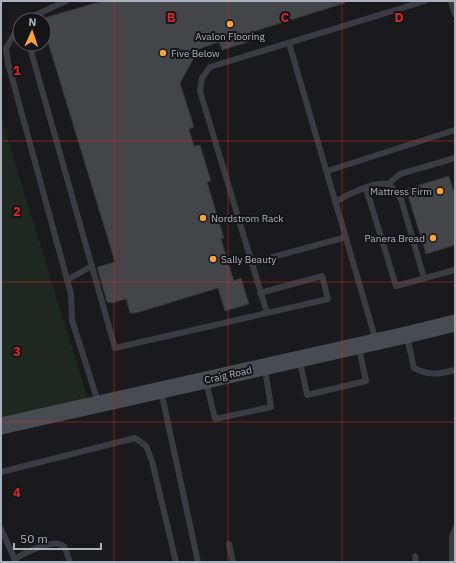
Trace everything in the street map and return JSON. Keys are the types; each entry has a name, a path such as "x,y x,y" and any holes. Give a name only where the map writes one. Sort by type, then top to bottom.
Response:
{"main road":[{"name":"Craig Road","path":"1,426 455,323"}],"lane":[{"path":"42,12 66,1"},
{"path":"266,313 200,91 202,78 210,67 425,1"},
{"path":"451,1 455,14"},
{"path":"12,38 6,48 7,55 71,294 72,320 99,404"},
{"path":"289,43 376,342"},
{"path":"31,52 115,348 328,299 322,276 260,293"},
{"path":"327,171 455,130"},
{"path":"387,185 400,174 455,158"},
{"path":"336,202 350,193 381,184 387,185 395,191 401,199 424,278"},
{"path":"366,188 396,286 455,270"},
{"path":"251,263 346,236"},
{"path":"67,280 92,266"},
{"path":"406,335 414,368 423,372 439,374 455,370"},
{"path":"300,359 307,395 366,381 358,346"},
{"path":"206,380 215,419 271,407 265,367"},
{"path":"161,390 198,562"},
{"path":"1,472 135,438 146,446 152,461 176,562"},
{"path":"1,529 15,560 37,547 58,544 64,547 70,562"},
{"path":"452,562 452,537 455,529"},
{"path":"229,544 233,562"}],"shaded area":[{"path":"1,117 89,403 1,425"}],"building":[{"path":"102,1 345,1 345,3 252,32 255,40 222,50 219,42 199,49 180,83 194,127 189,129 194,146 200,145 211,181 207,182 224,238 221,239 234,281 241,278 249,304 225,311 218,288 136,313 130,313 126,299 112,303 107,302 97,267 115,262 51,52 52,16"},
{"path":"449,176 455,196 455,245 426,254 406,189"}],"place":[{"name":"Avalon Flooring","path":"230,24"},
{"name":"Five Below","path":"163,53"},
{"name":"Mattress Firm","path":"440,191"},
{"name":"Nordstrom Rack","path":"203,218"},
{"name":"Panera Bread","path":"433,238"},
{"name":"Sally Beauty","path":"213,259"}]}
